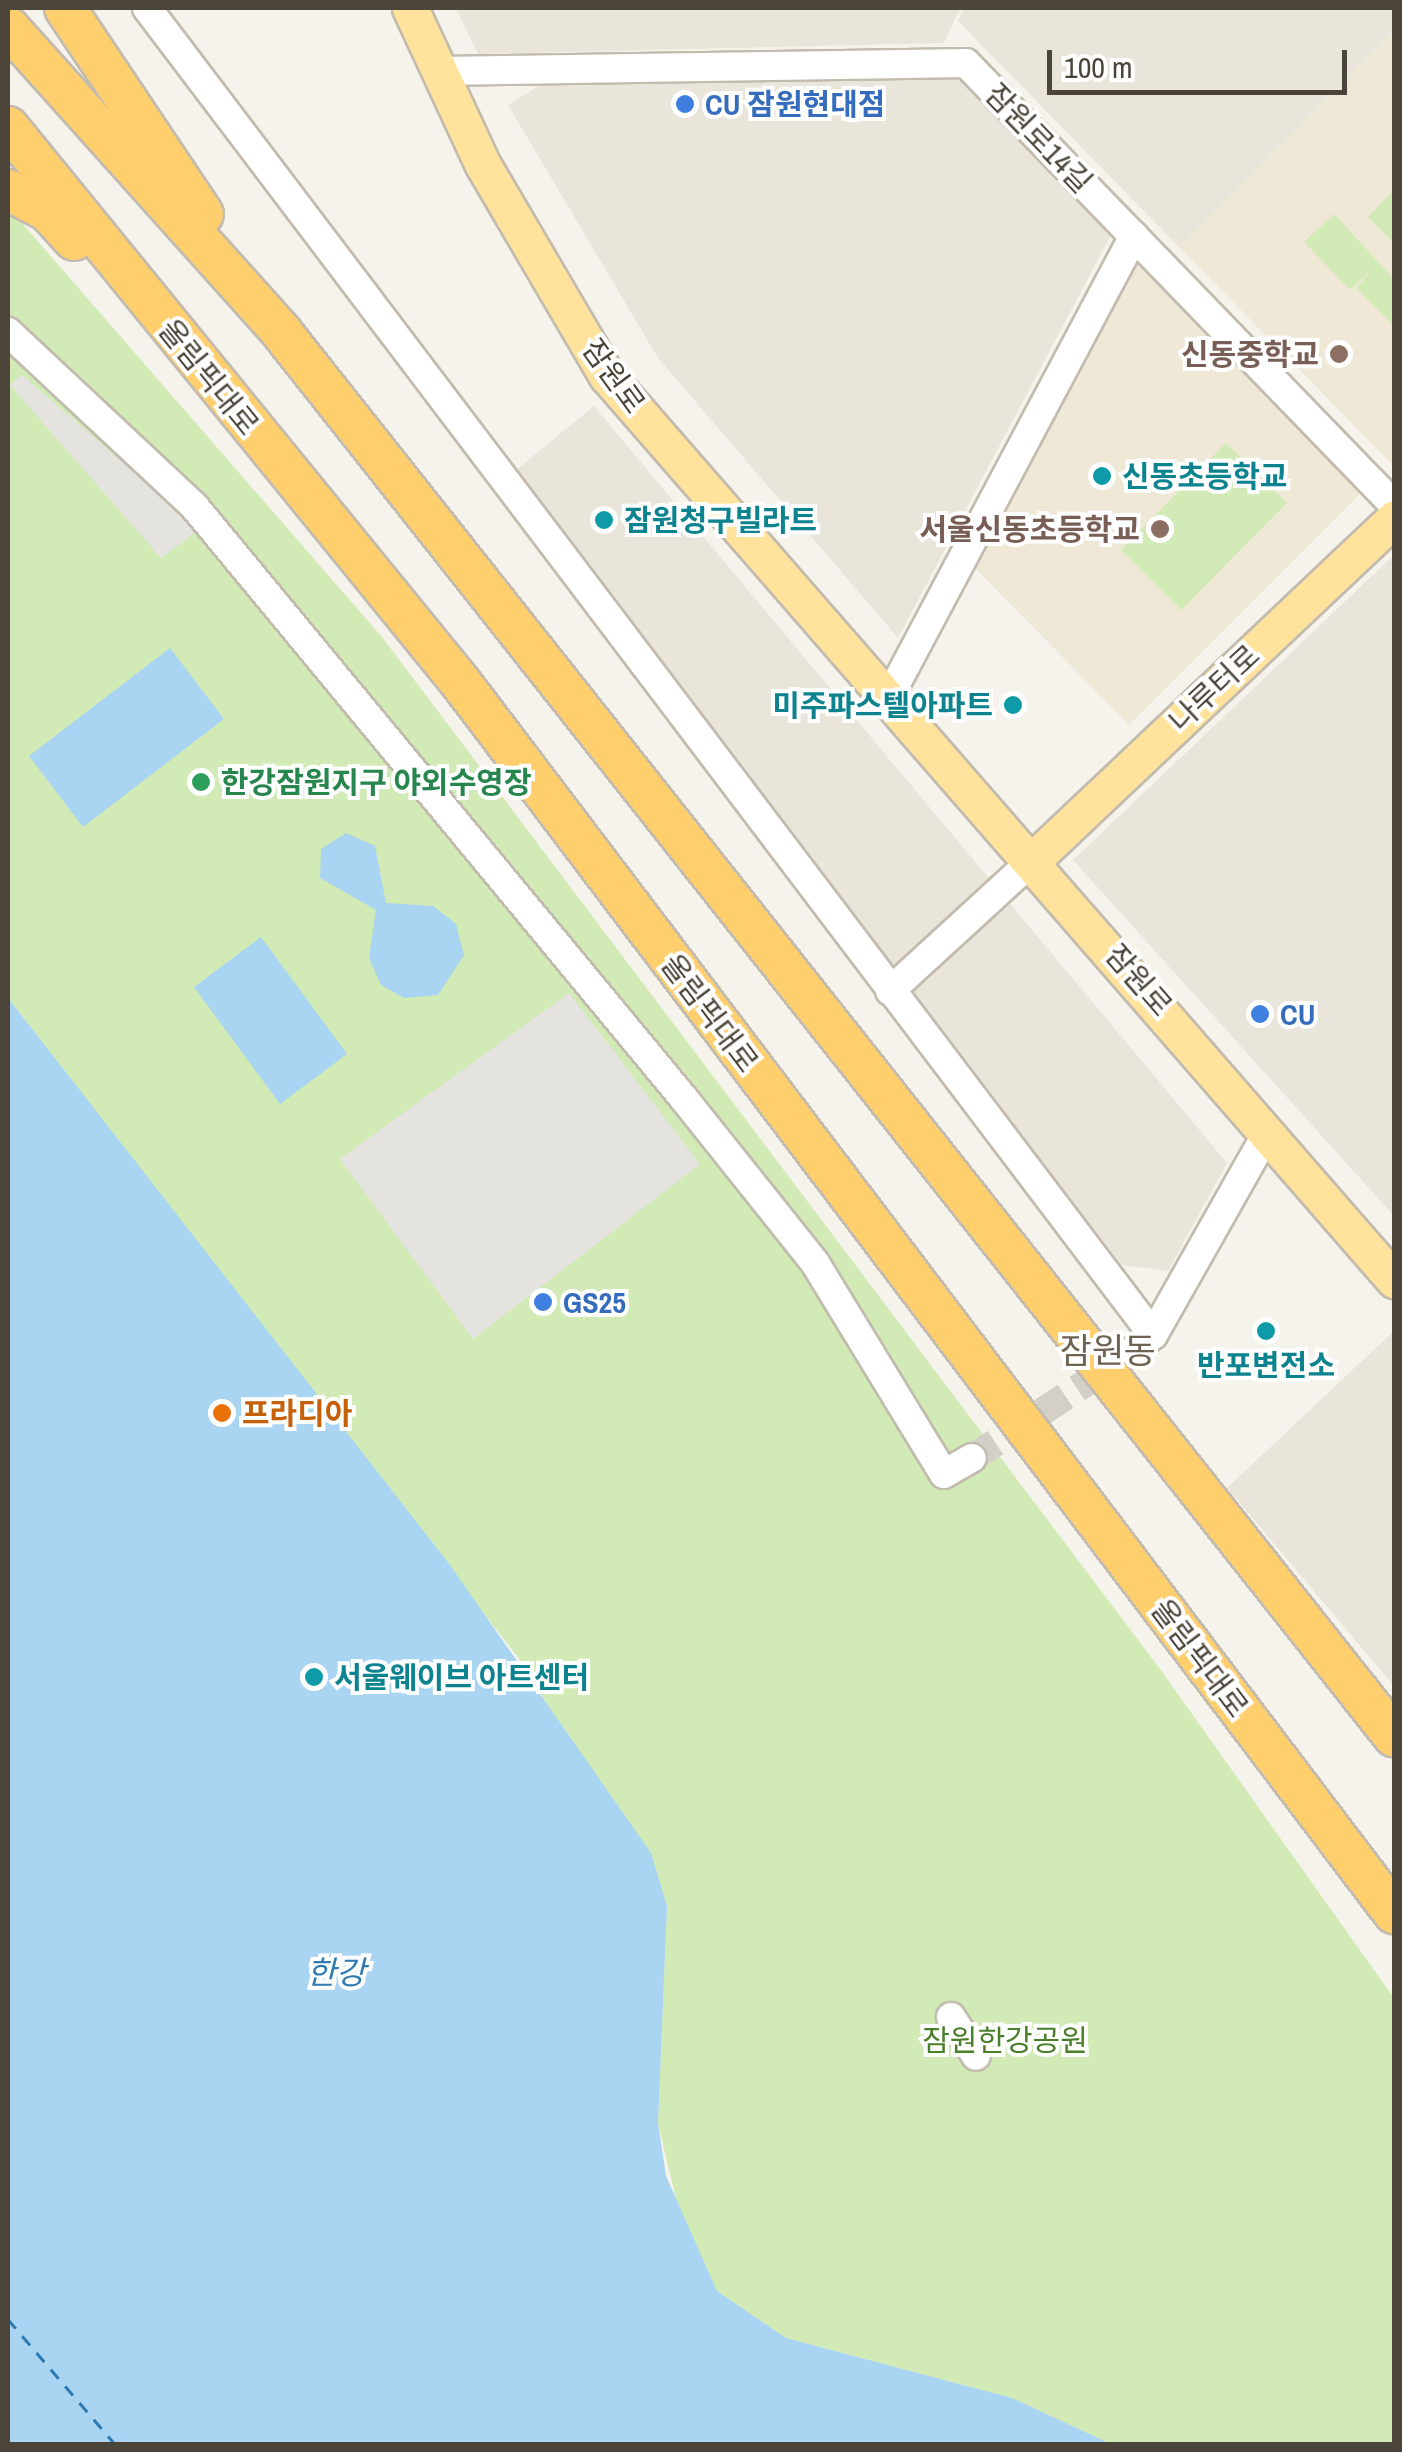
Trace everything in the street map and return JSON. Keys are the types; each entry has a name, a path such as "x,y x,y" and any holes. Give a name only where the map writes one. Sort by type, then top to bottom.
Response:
{"highway":[{"path":"66,8 283,334"},
{"path":"8,27 283,334 1394,1736"},
{"name":"올림픽대로","path":"8,127 461,683 1394,1913"},
{"path":"8,164 48,211 152,308"},
{"path":"8,190 48,211"}],"main road":[{"name":"잠원로","path":"410,8 483,166 607,376 1034,859 1394,1280"},
{"name":"나루터로","path":"1034,859 1394,518"}],"street":[{"path":"148,8 490,468 890,991 1143,1343 1268,1132"},
{"name":"잠원로14길","path":"439,71 966,63 1394,505"},
{"path":"890,695 1134,236"},
{"path":"8,332 194,506 697,1115 816,1262 944,1474 972,1458"},
{"path":"890,991 1034,859"},
{"path":"951,2017 976,2056"}],"shaded area":[{"path":"456,8 960,8 944,43 478,54"},
{"path":"964,8 1394,8 1394,31 1179,247 958,21"},
{"name":"신동중학교","path":"1394,31 1394,462 1392,464 1179,247"},
{"path":"964,78 1113,231 898,638 658,358 508,105 545,82"},
{"name":"서울신동초등학교","path":"1138,260 1364,490 1129,725 976,569"},
{"path":"22,375 197,531 161,558 10,385"},
{"path":"594,406 1227,1163 1168,1271 1122,1265 622,623 516,470"},
{"path":"1394,555 1394,1216 1073,860"},
{"path":"569,993 700,1164 473,1339 340,1159"},
{"path":"1394,1331 1394,1686 1227,1488"}],"green space":[{"path":"1394,190 1394,243 1368,217"},
{"name":"잠원한강공원","path":"8,207 382,637 1160,1669 1394,1998 1394,2444 1111,2444 1012,2398 786,2338 717,2291 684,2233 658,2123 667,1906 523,1664 8,998"},
{"path":"1334,214 1394,279 1394,326 1356,288 1373,268 1350,290 1304,242"},
{"path":"1226,443 1287,503 1181,610 1121,550"}],"water":[{"path":"170,648 224,719 83,827 29,756"},
{"path":"346,833 375,846 386,903 433,906 456,924 464,955 438,995 404,998 381,985 369,958 376,910 320,878 321,849"},
{"path":"261,937 347,1054 280,1104 194,987"},
{"name":"한강","path":"8,998 450,1565 651,1853 667,1906 658,2123 666,2176 717,2291 786,2338 1012,2398 1111,2444 8,2444"}],"ferry route":[{"path":"8,2319 115,2444"}],"tunnel":[{"path":"972,1458 1119,1361"}],"place":[{"name":"CU 잠원현대점","path":"685,104"},
{"name":"신동중학교","path":"1339,354"},
{"name":"신동초등학교","path":"1102,476"},
{"name":"잠원청구빌라트","path":"604,520"},
{"name":"서울신동초등학교","path":"1160,529"},
{"name":"미주파스텔아파트","path":"1013,705"},
{"name":"한강잠원지구 야외수영장","path":"201,782"},
{"name":"CU","path":"1260,1014"},
{"name":"GS25","path":"543,1302"},
{"name":"반포변전소","path":"1266,1331"},
{"name":"프라디아","path":"222,1413"},
{"name":"서울웨이브 아트센터","path":"314,1677"}],"district":[{"name":"잠원동","path":"1108,1351"}]}
